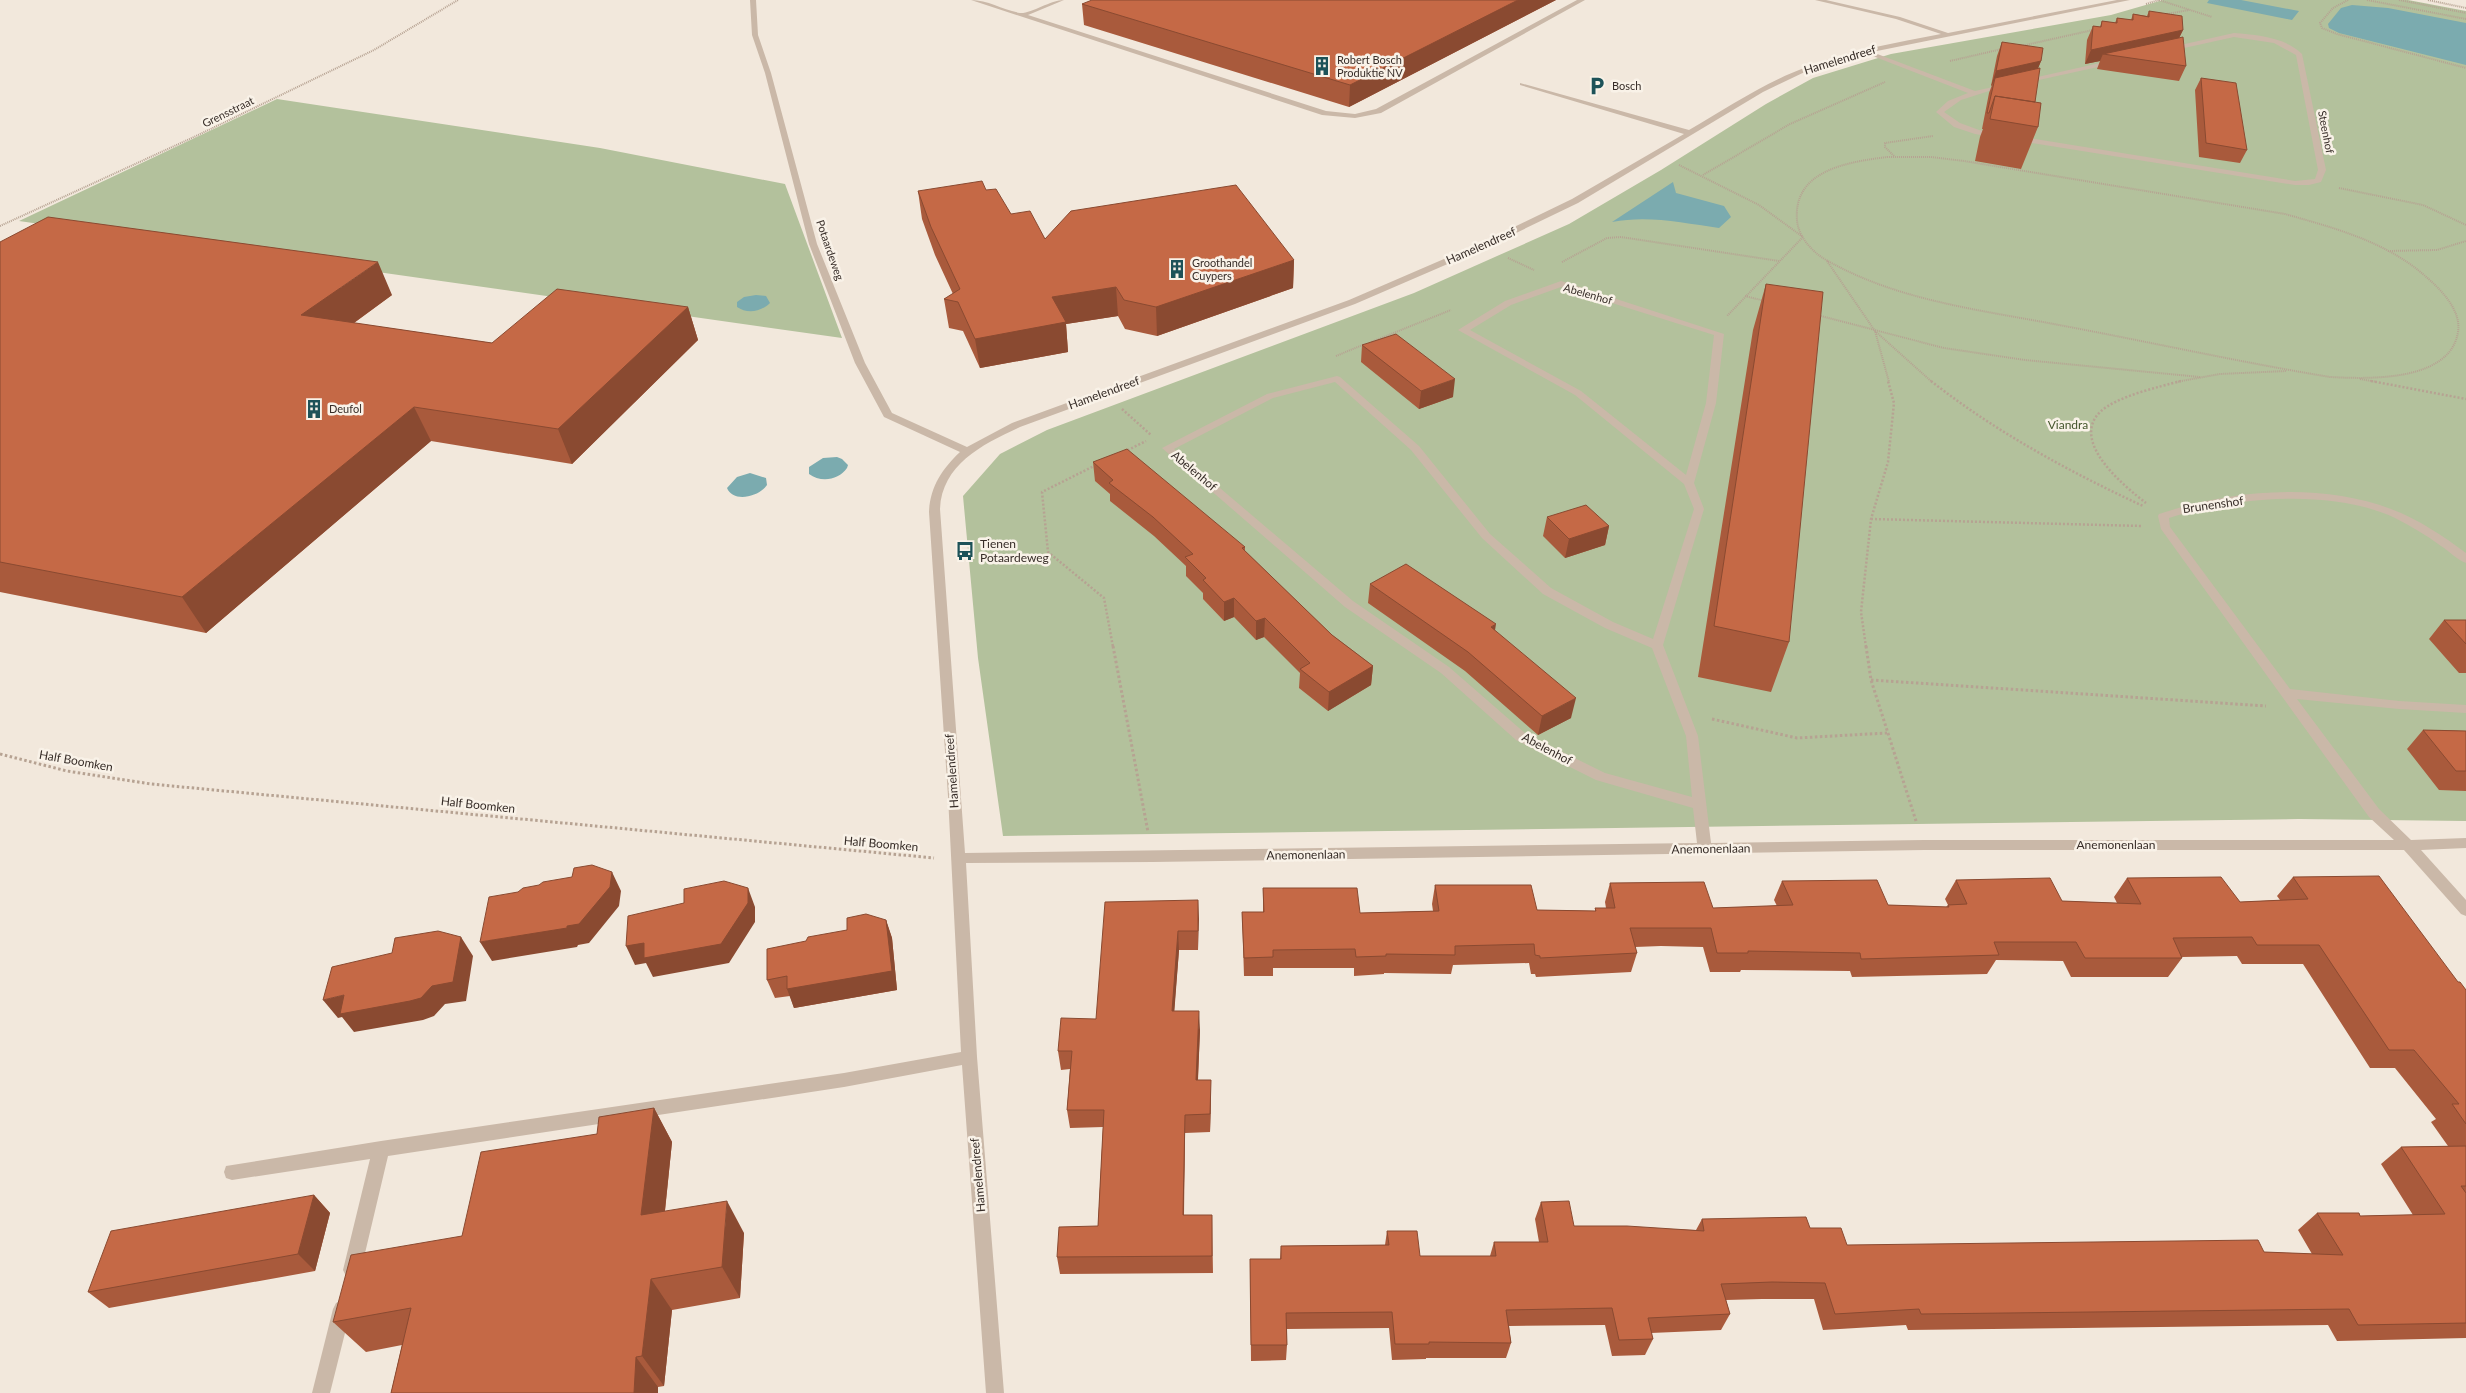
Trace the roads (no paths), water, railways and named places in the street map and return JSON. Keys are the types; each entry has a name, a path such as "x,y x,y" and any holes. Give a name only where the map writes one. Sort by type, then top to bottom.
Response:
{"street":[{"name":"Potaardeweg","path":"753,0 755,35 768,73 813,244 860,363 888,414 968,452"},
{"path":"974,0 1325,113 1355,116 1378,111 1582,0"},
{"path":"1023,15 1061,0"},
{"path":"1818,0 1898,18 1946,34"},
{"name":"Hamelendreef","path":"995,1393 969,1057 935,503 939,486 947,472 968,452 1016,425 1352,302 1549,216 1781,80 1809,68 1865,51 2127,0"},
{"name":"Steenhof","path":"2234,35 2274,41 2290,47 2299,54 2322,170 2318,180 2309,183 1978,132 1957,125 1940,112 1943,107 1975,93 2223,36 2234,35"},
{"path":"1865,51 1975,93"},
{"path":"1522,84 1690,133"},
{"name":"Abelenhof","path":"1561,284 1720,334 1711,403 1689,483 1578,394 1463,330 1508,303 1561,284"},
{"name":"Abelenhof","path":"1657,645 1608,625 1547,591 1486,536 1415,448 1337,379 1270,396 1167,448 1350,604 1445,670 1522,737 1601,777 1699,804"},
{"path":"1689,483 1699,509 1657,645 1692,736 1705,849"},
{"name":"Brunenshof","path":"2285,693 2164,521 2186,506 2227,501 2286,497 2349,499 2387,510 2421,528 2466,559"},
{"path":"2285,693 2374,813 2408,845 2466,910"},
{"path":"2285,693 2399,705 2466,709"},
{"name":"Anemonenlaan","path":"957,858 1153,857 1924,845 2408,845 2466,843"},
{"path":"232,1172 844,1080 969,1057"},
{"path":"321,1393 381,1149"}],"water":[{"path":"2209,0 2241,0 2299,11 2292,20 2207,3"},
{"path":"2352,5 2388,8 2466,23 2466,65 2339,33 2329,28 2328,24 2341,8"},
{"path":"1673,182 1676,193 1724,206 1731,217 1719,228 1639,219 1612,222"},
{"path":"766,296 770,303 754,311 745,311 737,307 737,302 744,297"},
{"path":"837,457 848,465 844,472 835,478 819,479 809,474 809,467 823,458"},
{"path":"750,473 766,478 767,485 758,493 746,497 735,496 730,493 727,488 737,477"}],"place":[{"name":"Robert Bosch Produktie NV","path":"1322,66"},
{"name":"Bosch","path":"1597,86"},
{"name":"Groothandel Cuypers","path":"1177,269"},
{"name":"Deufol","path":"314,409"},
{"name":"Tienen Potaardeweg","path":"965,551"}],"park label":[{"name":"Viandra","path":"2068,425"}]}
